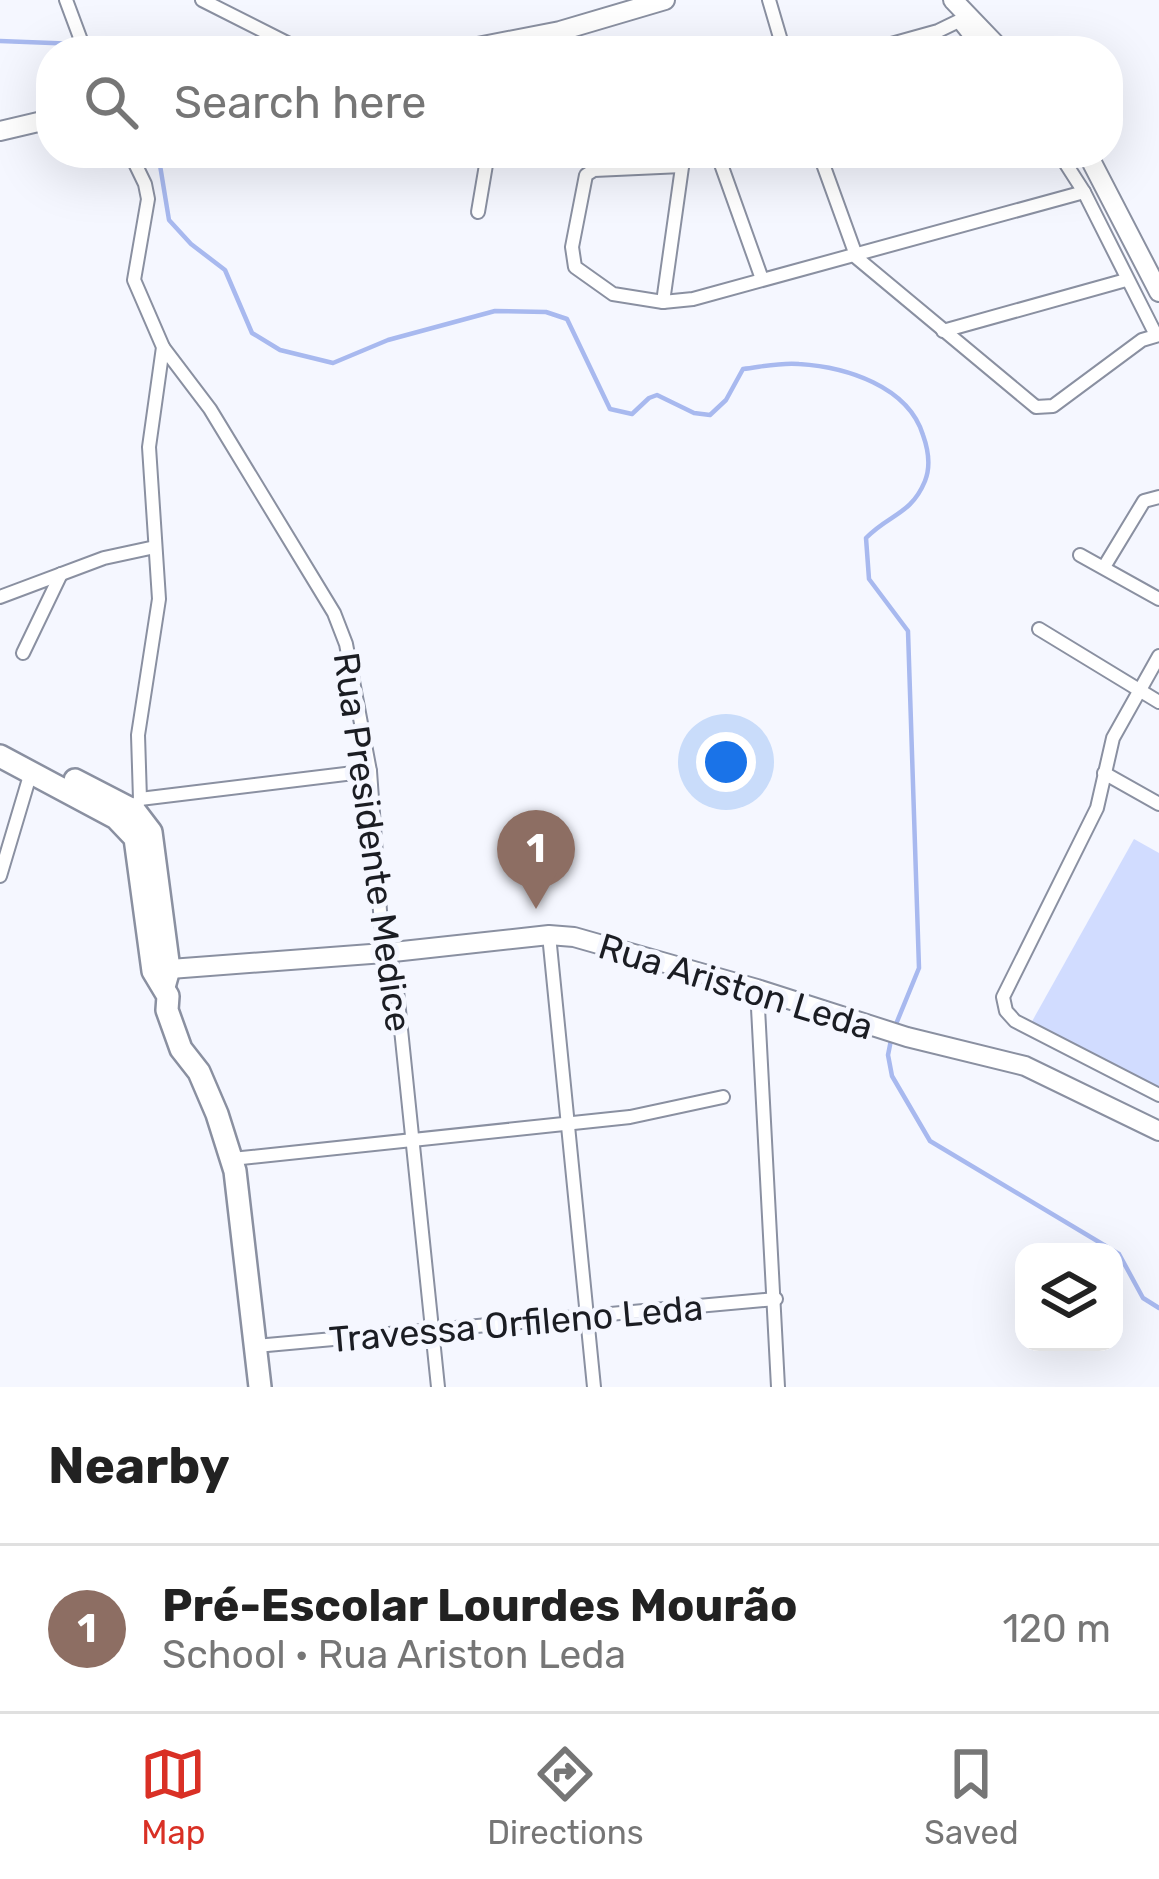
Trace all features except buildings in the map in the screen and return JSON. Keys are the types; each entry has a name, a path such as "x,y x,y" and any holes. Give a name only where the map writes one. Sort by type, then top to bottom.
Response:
{"main road":[{"path":"0,742 136,814"},
{"path":"0,756 136,814"},
{"path":"136,814 167,1010 181,1049 199,1072 232,1159 260,1387"}],"street":[{"path":"202,0 273,36"},
{"path":"572,36 665,0"},
{"path":"769,0 780,36"},
{"path":"68,2 80,36"},
{"path":"901,36 963,9 988,36"},
{"path":"0,131 36,123"},
{"name":"Rua Presidente Medice","path":"138,168 148,199 134,280 163,346 210,409 334,614 346,644 370,771 381,926 396,981 437,1387"},
{"path":"478,212 485,168"},
{"path":"621,168 590,172 582,184 572,248 579,272 607,292 663,302 693,299 1084,193"},
{"path":"663,302 682,168"},
{"path":"722,168 762,279"},
{"path":"824,168 854,254 1031,405 1045,409 1142,340 1157,335 1068,168"},
{"path":"1097,168 1154,262 1159,292"},
{"path":"943,331 1126,280"},
{"path":"163,346 149,447 159,599 138,735 136,814 370,771"},
{"path":"1104,567 1144,501 1155,496"},
{"path":"0,597 104,558 155,548"},
{"path":"1080,555 1159,599"},
{"path":"23,653 62,573"},
{"path":"1039,629 1159,702"},
{"path":"1159,656 1113,738 1097,808 1003,997 1015,1021 1159,1095"},
{"path":"0,876 31,772"},
{"path":"1104,773 1159,804"},
{"path":"550,935 594,1387"},
{"name":"Rua Ariston Leda","path":"163,981 550,935 574,937 1045,1073 1159,1131"},
{"path":"757,988 778,1387"},
{"path":"232,1159 656,1114 723,1096"},
{"name":"Travessa Orfileno Leda","path":"256,1346 776,1299"}],"shaded area":[{"path":"1134,839 1159,853 1159,1093 1030,1025"}],"waterway":[{"path":"0,41 36,42"},
{"path":"160,168 169,220 225,270 252,333 280,350 333,363 388,340 495,311 546,312 567,319 610,409 632,414 657,395 694,413 710,415 726,400 743,369 785,364 855,375 904,404 925,440 927,475 913,501 866,538 869,579 908,631 919,968 894,1029"},
{"path":"891,1040 892,1076 930,1141 1119,1254 1143,1298 1159,1308"}],"place":[{"name":"Pré-Escolar Lourdes Mourão","path":"536,909"}]}
